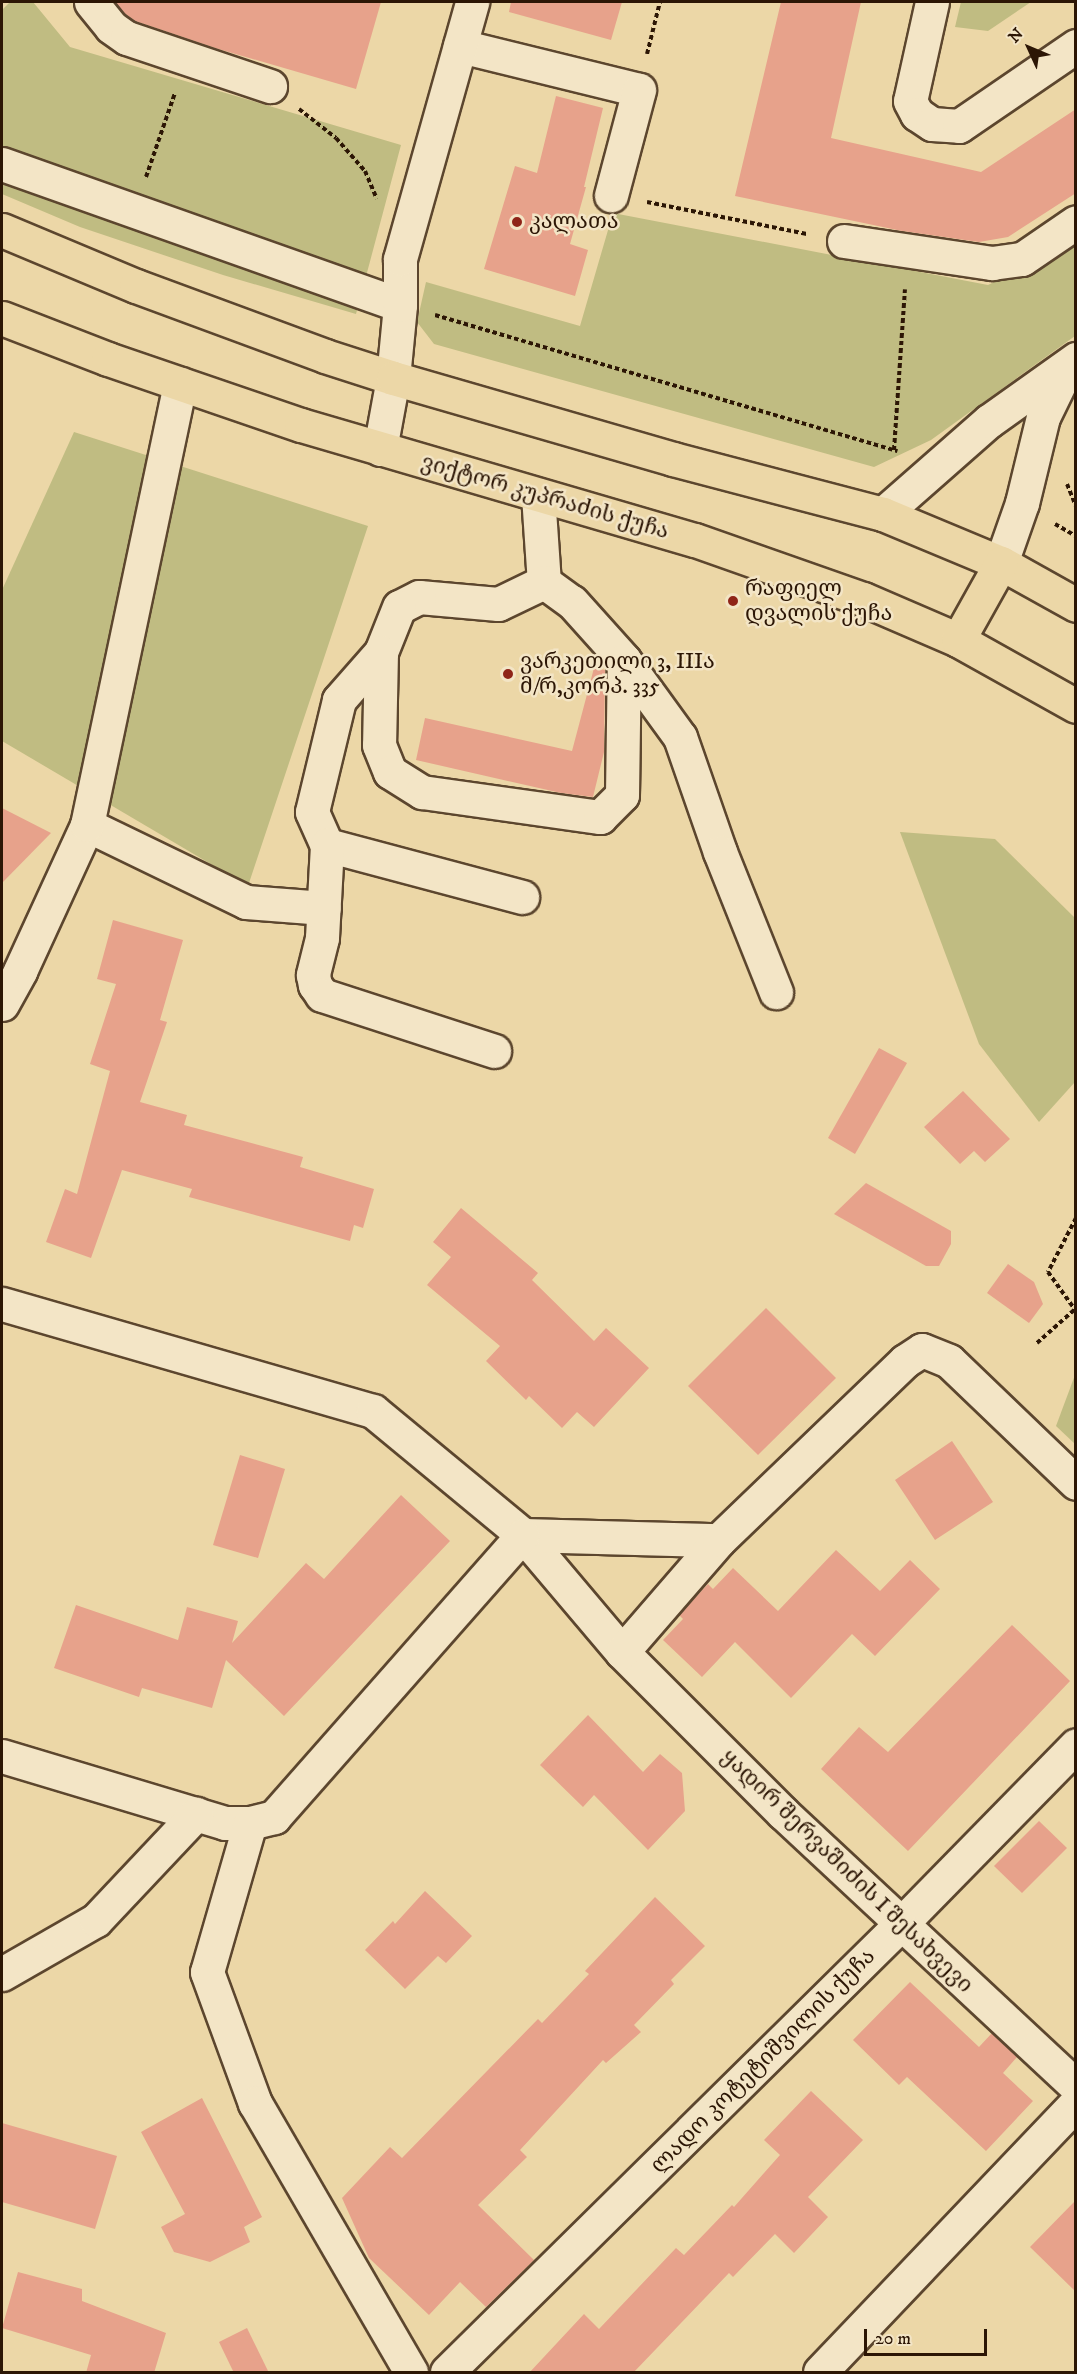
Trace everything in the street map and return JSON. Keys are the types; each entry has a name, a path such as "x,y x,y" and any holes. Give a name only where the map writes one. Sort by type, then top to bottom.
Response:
{"main road":[{"path":"3,236 325,356 393,378 673,459 883,514 1001,563 1076,605"},
{"name":"ვიქტორ კუპრაძის ქუჩა","path":"2,318 180,384 380,449 695,540 863,599 958,640 1076,706"},
{"path":"958,640 1001,563"}],"street":[{"path":"91,2 111,27 127,38 270,86"},
{"path":"380,449 393,378 400,304 400,259 472,2"},
{"path":"932,2 910,101 917,114 932,124 959,126 1076,46"},
{"path":"460,46 639,90 611,195"},
{"path":"2,164 133,212 400,304"},
{"path":"844,241 992,264 1022,260 1076,222"},
{"path":"883,514 989,421 1072,361"},
{"path":"1001,563 1022,503 1043,417 1072,361"},
{"path":"2,1004 20,971 87,825 180,384"},
{"path":"538,495 544,582"},
{"path":"494,1051 322,995 315,986 313,975 322,938 327,845 312,812 339,700 381,652 399,607 419,597 498,604 544,582"},
{"path":"544,582 572,602 624,660 680,737 720,852 776,992"},
{"path":"381,652 379,745 390,772 422,792 600,817 622,795 624,660"},
{"path":"87,825 246,902 324,908"},
{"path":"327,845 522,897"},
{"name":"ყადირ შერვაშიძის I შესახვევი","path":"2,1304 373,1411 523,1535 622,1652 783,1813 1076,2086"},
{"path":"622,1652 719,1540 905,1361 922,1350 950,1360 1076,1483"},
{"path":"2,1756 225,1823 250,1823 274,1817 523,1535 719,1540"},
{"name":"ლადო კოტეტიშვილის ქუჩა","path":"447,2373 901,1924 1076,1745"},
{"path":"2,1974 96,1920 196,1814"},
{"path":"250,1823 207,1972 255,2103 411,2373"},
{"path":"820,2373 1076,2103"}],"path":[{"path":"639,90 660,2"},
{"path":"133,212 187,58"},
{"path":"270,86 336,138 365,171 400,259"},
{"path":"611,195 844,241"},
{"path":"894,450 908,251"},
{"path":"400,304 942,463"},
{"path":"1022,503 1076,536"},
{"path":"1037,1343 1075,1310 1048,1272 1076,1218"}],"shaded area":[{"path":"10,2 33,2 70,47 401,145 356,314 223,275 80,227 2,194 2,148 26,156 2,147 2,10"},
{"path":"961,2 1031,2 988,31 955,27"},
{"path":"613,213 988,285 1045,257 1075,237 1075,336 931,440 874,467 434,344 417,322 426,282 580,326"},
{"path":"74,432 368,526 248,886 2,741 2,590"},
{"path":"900,832 995,839 1075,918 1075,1082 1039,1122 979,1044"},
{"path":"1076,1376 1075,1444 1056,1426"}],"building":[{"path":"115,2 381,2 356,89 215,48 135,21"},
{"path":"511,2 622,2 611,40 509,12"},
{"path":"781,2 861,2 831,138 981,172 1076,109 1076,193 1008,237 979,242 902,231 735,196"},
{"path":"556,96 603,108 584,187 586,187 570,244 588,250 575,296 484,269 515,166 537,173"},
{"path":"594,668 605,670 604,752 593,797 561,793 416,760 425,718 572,751"},
{"path":"2,808 51,833 2,883"},
{"path":"113,920 183,940 160,1020 167,1022 140,1102 187,1115 184,1125 303,1157 300,1167 374,1189 363,1228 354,1225 350,1241 189,1197 192,1189 122,1170 91,1258 46,1242 65,1189 77,1194 110,1071 90,1064 116,984 97,979"},
{"path":"879,1048 907,1063 855,1154 828,1138"},
{"path":"963,1091 1010,1139 985,1162 974,1151 960,1164 924,1127"},
{"path":"866,1183 951,1231 951,1244 939,1266 926,1266 834,1214"},
{"path":"461,1208 538,1273 532,1280 594,1341 606,1328 649,1368 594,1427 577,1412 562,1428 529,1396 526,1400 486,1361 500,1346 427,1285 451,1257 433,1242"},
{"path":"1008,1264 1034,1282 1043,1304 1029,1323 987,1293"},
{"path":"766,1308 836,1378 758,1455 688,1386"},
{"path":"952,1441 993,1502 935,1540 895,1480"},
{"path":"240,1455 285,1469 258,1558 213,1545"},
{"path":"401,1495 450,1541 284,1716 226,1660 212,1708 142,1688 139,1697 54,1668 76,1605 178,1640 187,1607 238,1621 232,1643 306,1563 324,1579"},
{"path":"836,1550 880,1591 910,1560 940,1589 875,1656 852,1634 791,1698 735,1642 702,1677 663,1640 683,1619 679,1615 708,1584 713,1589 733,1568 778,1611"},
{"path":"1012,1625 1070,1681 908,1851 821,1769 859,1727 888,1752"},
{"path":"588,1715 643,1772 660,1754 682,1773 685,1811 648,1850 594,1795 583,1807 540,1765"},
{"path":"1039,1821 1067,1848 1022,1893 994,1866"},
{"path":"425,1891 472,1936 446,1963 438,1956 405,1989 365,1950 393,1921 395,1924"},
{"path":"655,1897 705,1946 671,1980 674,1984 634,2025 641,2032 606,2063 603,2060 520,2150 527,2157 478,2205 534,2260 486,2307 460,2282 429,2315 369,2258 342,2198 390,2147 402,2158 538,2019 542,2023 589,1974 585,1971"},
{"path":"910,1982 979,2047 992,2033 1017,2057 1003,2073 1033,2101 986,2151 907,2077 899,2085 853,2040"},
{"path":"811,2091 863,2140 808,2197 828,2217 794,2253 775,2234 733,2277 729,2273 633,2373 529,2373 584,2314 599,2329 676,2248 684,2255 732,2205 734,2207 780,2155 764,2140"},
{"path":"202,2098 262,2217 244,2227 250,2242 210,2262 174,2252 161,2227 185,2214 141,2132"},
{"path":"2,2123 117,2156 95,2229 2,2202"},
{"path":"1076,2200 1076,2292 1030,2247"},
{"path":"18,2272 82,2289 82,2301 166,2333 154,2373 86,2373 91,2355 2,2328"},
{"path":"247,2328 269,2373 234,2373 219,2342"}],"place":[{"name":"კალათა","path":"517,222"},
{"name":"რაფიელ დვალის ქუჩა","path":"733,601"},
{"name":"ვარკეთილი 3, IIIა მ/რ,კორპ. 335","path":"508,674"}]}
